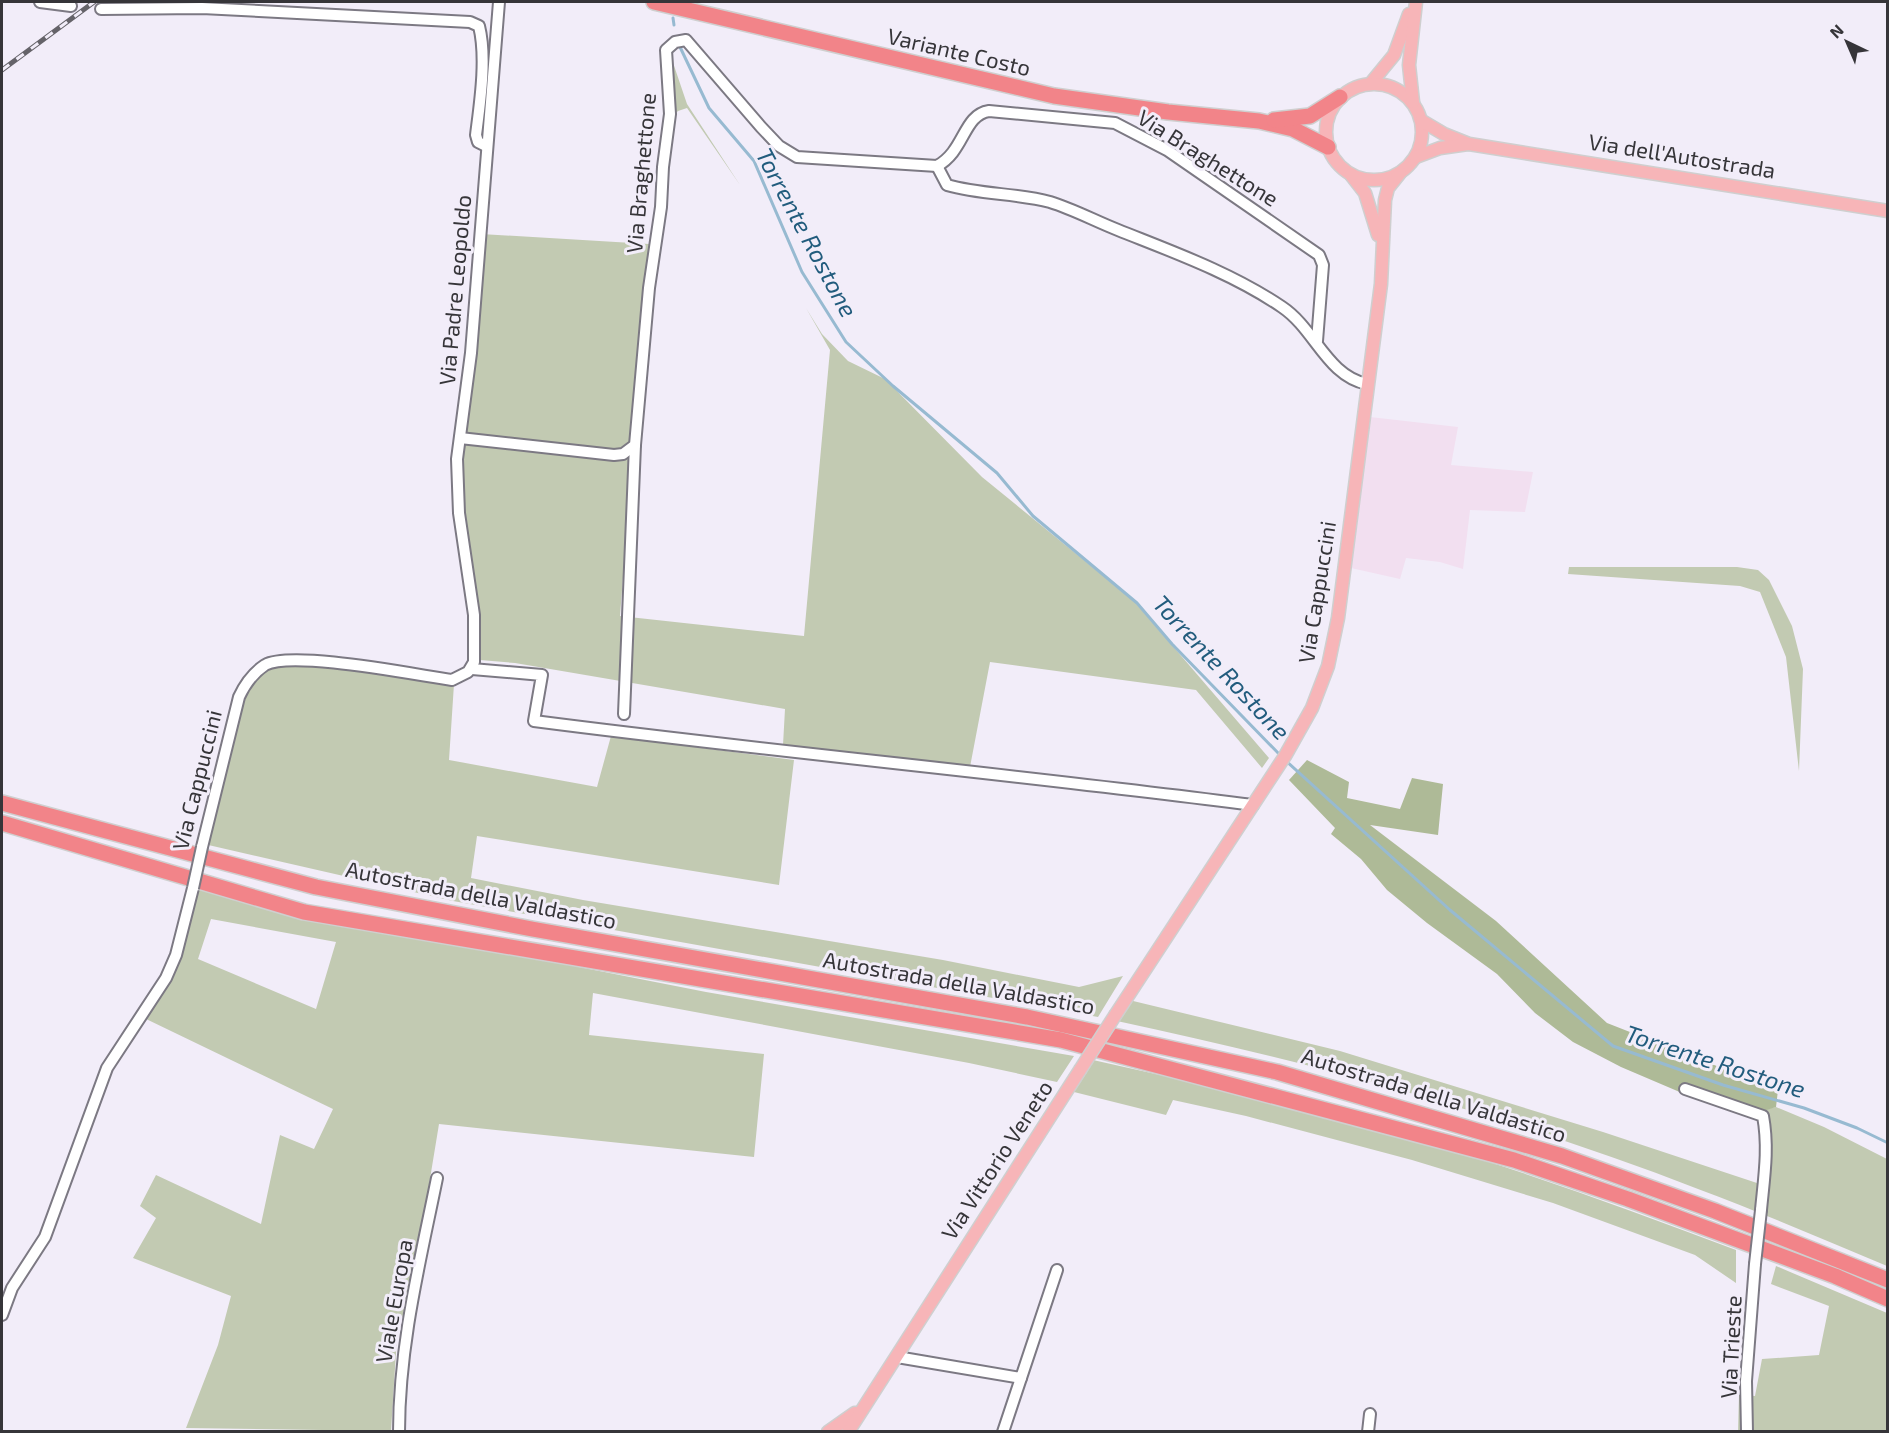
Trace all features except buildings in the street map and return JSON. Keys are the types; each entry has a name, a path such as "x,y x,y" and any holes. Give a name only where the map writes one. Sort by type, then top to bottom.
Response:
{"highway":[{"name":"Variante Costo","path":"654,2 1054,96 1168,112 1259,121"},
{"path":"1259,121 1310,116 1340,97"},
{"path":"1259,121 1293,129 1328,147"},
{"name":"Autostrada della Valdastico","path":"2,803 316,887 532,929 1027,1017 1277,1072 1446,1120 1573,1160 1715,1211 1887,1281"},
{"name":"Autostrada della Valdastico","path":"2,824 304,912 1061,1040 1514,1160 1628,1199 1887,1299"}],"main road":[{"path":"1371,83 1394,55 1415,2"},
{"path":"1415,2 1409,65 1413,103 1422,121 1423,134 1416,157"},
{"path":"1413,103 1397,89 1371,83 1360,85 1340,97 1327,120 1328,147 1333,158 1350,174 1375,181 1400,173 1416,157 1440,148 1469,144"},
{"path":"1422,121 1444,135 1469,144"},
{"name":"Via dell'Autostrada","path":"1469,144 1887,211"},
{"name":"Via Cappuccini","path":"1165,939 1285,756 1312,708 1328,666 1338,618 1381,284 1381,245 1385,200 1388,188 1400,173"},
{"name":"Via Cappuccini","path":"1350,174 1365,193 1381,245"},
{"name":"Via Vittorio Veneto","path":"848,1431 1165,939"},
{"name":"Via Vittorio Veneto","path":"828,1431 848,1420 865,1405"}],"street":[{"path":"40,2 71,6"},
{"name":"Via Padre Leopoldo","path":"460,438 471,353 499,2"},
{"name":"Via Padre Leopoldo","path":"101,9 202,8 470,22 479,26 481,37 481,91 476,135 478,142 486,146"},
{"name":"Via Braghettone","path":"635,445 649,288 662,207 663,167 670,114 666,50 675,42 686,40 698,51 721,84 761,128 779,146 797,157 937,166 949,159 973,118 980,112 990,111 1115,123 1167,150 1319,255 1323,265 1317,341"},
{"path":"937,166 947,185 966,190 1049,202 1194,261 1283,307 1299,320 1342,375 1367,384"},
{"path":"635,445 623,454 614,455 460,438 456,489 474,615 472,669 542,675 534,721 665,738 1077,782 1253,805"},
{"path":"624,714 635,445"},
{"name":"Via Cappuccini","path":"2,1315 12,1288 45,1237 107,1068 166,978 176,955 239,697 246,683 266,664 293,659 452,680 463,677 472,669"},
{"name":"Via Trieste","path":"1685,1089 1763,1116 1767,1154 1755,1264 1746,1381 1747,1431"},
{"name":"Viale Europa","path":"399,1431 399,1389 409,1315 437,1178"},
{"path":"1003,1431 1057,1270"},
{"path":"897,1357 1022,1378"},
{"path":"1368,1431 1370,1414"}],"shaded area":[{"path":"1370,417 1458,427 1451,465 1533,472 1525,512 1470,510 1463,569 1440,562 1406,558 1400,579 1351,568"}],"green space":[{"path":"667,45 687,104 740,185 687,108 678,111 665,124 662,50"},
{"path":"481,234 649,244 620,616 804,636 830,350 806,308 822,334 848,361 885,379 982,477 1134,601 1269,758 1262,768 1196,690 990,662 970,767 900,762 783,745 785,709 515,663 480,660 474,576 459,492"},
{"path":"1569,567 1737,567 1758,570 1769,580 1792,626 1803,669 1799,771 1786,657 1760,592 1740,586 1568,574"},
{"path":"291,663 454,684 449,760 597,787 611,736 794,760 779,885 477,836 471,878 583,900 943,960 1079,987 1123,976 1098,1017 453,901 204,844 247,689 264,670"},
{"path":"1307,760 1349,782 1347,798 1400,809 1412,778 1443,784 1438,835 1370,825 1496,921 1607,1023 1778,1090 1776,1107 1760,1112 1682,1093 1621,1067 1573,1042 1535,1013 1497,974 1427,923 1387,890 1361,859 1331,834 1335,828 1289,780"},
{"path":"195,885 513,954 706,992 1074,1056 1057,1082 969,1063 593,993 589,1035 764,1054 754,1157 439,1124 416,1264 397,1337 391,1431 186,1428 218,1345 231,1296 133,1258 156,1218 140,1206 156,1175 261,1224 280,1135 314,1149 333,1109 144,1018 159,997","holes":["211,919 336,942 316,1009 198,959"]},
{"path":"1129,1000 1340,1051 1603,1132 1763,1185 1764,1149 1756,1111 1776,1107 1824,1127 1887,1159 1887,1266 1698,1189 1556,1138 1338,1073 1117,1021"},
{"path":"1093,1060 1257,1097 1379,1129 1459,1152 1578,1192 1736,1250 1736,1283 1695,1255 1553,1203 1412,1160 1246,1116 1173,1100 1166,1115 1074,1092"},
{"path":"1776,1266 1887,1313 1887,1431 1738,1432 1739,1395 1755,1396 1762,1359 1819,1355 1829,1306 1771,1284"}],"waterway":[{"name":"Torrente Rostone","path":"673,18 674,25"},
{"name":"Torrente Rostone","path":"680,47 709,108 754,161 802,272 846,342 893,386 997,473 1033,516 1137,603 1172,644 1280,755"},
{"name":"Torrente Rostone","path":"1285,760 1450,910 1613,1046 1723,1085 1804,1108 1857,1128 1888,1143"}],"railway":[{"path":"2,70 94,2"}]}
